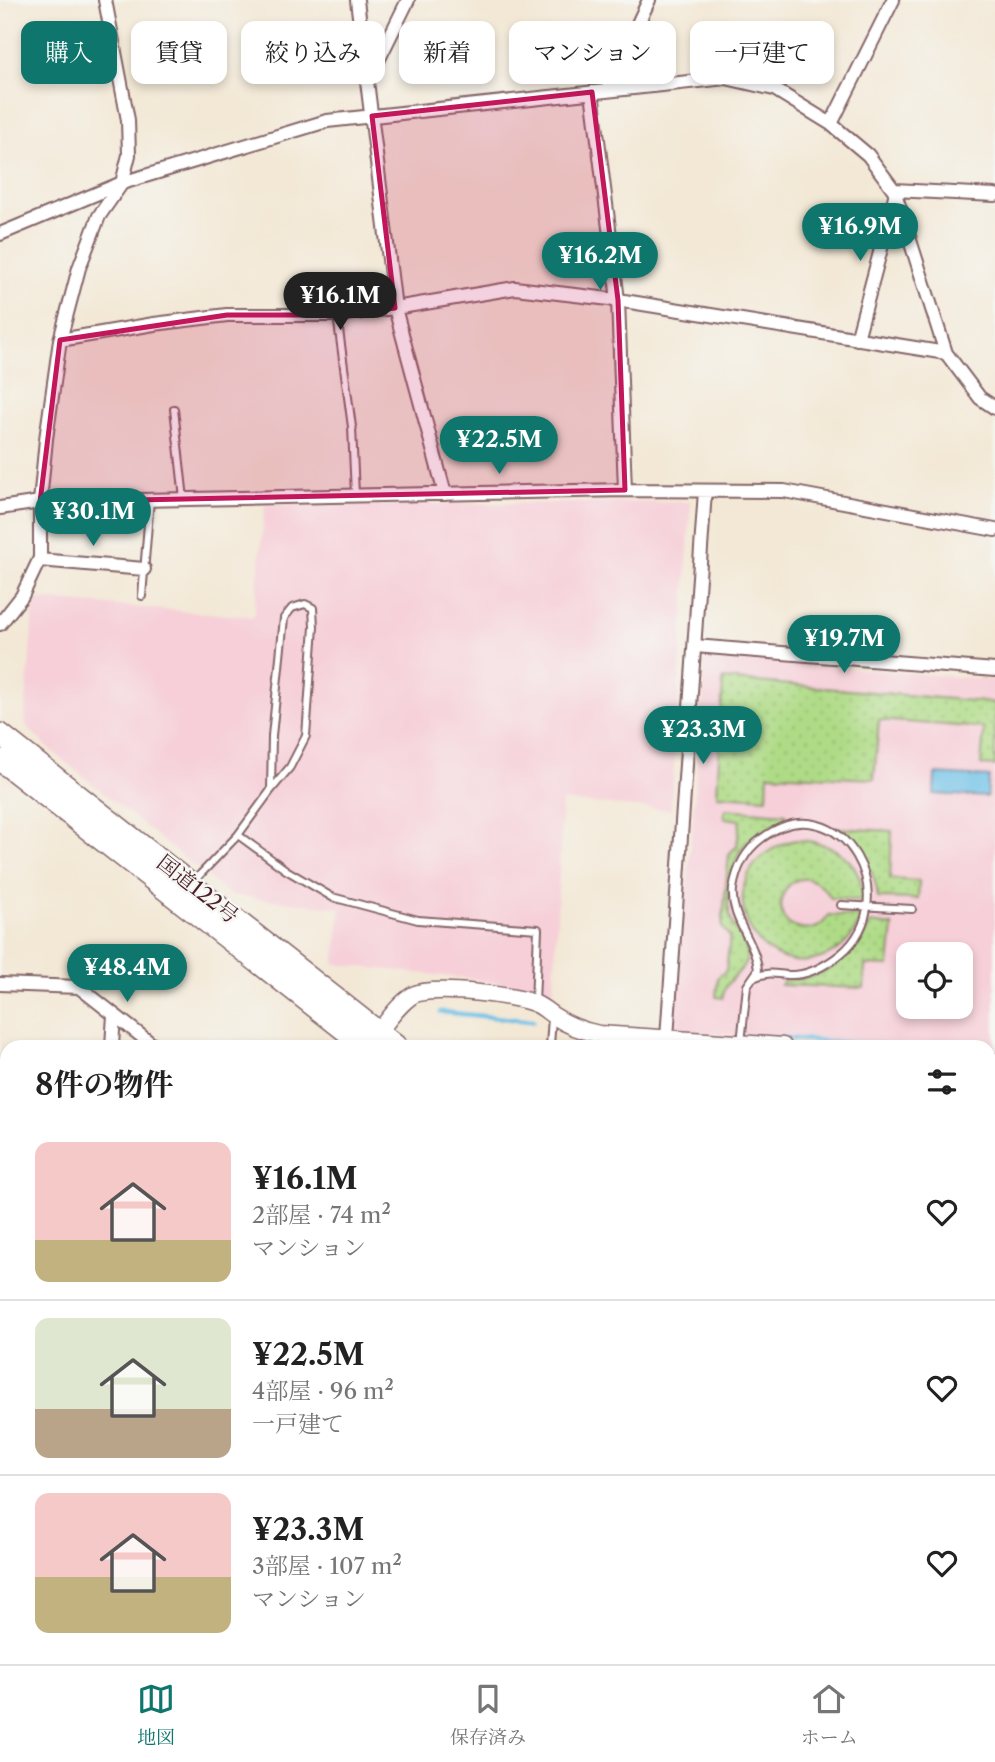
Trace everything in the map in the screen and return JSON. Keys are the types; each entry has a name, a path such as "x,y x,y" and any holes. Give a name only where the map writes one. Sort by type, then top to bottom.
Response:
{"highway":[{"name":"国道122号","path":"0,734 192,884 368,1040"},
{"name":"国道122号","path":"0,760 367,1040"}],"street":[{"path":"0,624 22,596 39,560 40,502 46,439 60,341 79,268 99,216 122,183 130,155 128,120 105,0"},
{"path":"357,0 360,21"},
{"path":"385,47 408,0"},
{"path":"607,90 649,0"},
{"path":"831,124 893,0"},
{"path":"0,234 122,183 327,121 726,78 774,89 831,124 868,155 895,192 946,353 980,398 995,408"},
{"path":"368,84 396,308 445,494"},
{"path":"592,92 618,300 625,490"},
{"path":"895,192 995,195"},
{"path":"857,339 895,192"},
{"path":"60,341 154,324 227,315 337,315 515,288 618,300 946,353"},
{"path":"0,508 40,502 355,495 625,490 784,491 995,530"},
{"path":"667,1038 705,491"},
{"path":"39,560 144,569"},
{"path":"695,646 995,670"},
{"path":"0,984 79,987 146,1040"},
{"path":"372,1040 405,1001 417,993 436,990 504,996 535,1003 571,1027 583,1031 692,1040"},
{"path":"112,1040 114,1015"}],"lane":[{"path":"337,315 352,427 355,495"},
{"path":"174,409 184,499"},
{"path":"142,596 150,500"},
{"path":"192,884 238,835 290,767 306,736 314,627 313,608 305,604 292,608 284,618 272,736 271,790"},
{"path":"741,1040 747,986 758,970 733,904 733,890 742,860 754,844 768,833 784,826 802,822 818,825 842,836 862,863 867,880 868,907 861,930 853,942 832,961 805,973 764,973 753,978"},
{"path":"238,835 286,870 332,897 418,920 538,929 535,1003"},
{"path":"841,905 912,909"},
{"path":"550,1040 552,1015"}],"highlighted area":[{"path":"592,92 618,300 625,490 40,502 60,340 227,315 337,315 395,308 372,116"}],"shaded area":[{"path":"691,502 671,810 562,801 554,990 334,964 341,908 230,895 53,752 27,727 25,719 34,599 254,617 265,505"},
{"path":"705,656 995,680 995,1040 834,1040 673,1032"}],"green space":[{"path":"723,679 995,703 995,766 981,765 984,728 879,720 874,779 768,774 767,798 717,795"},
{"path":"725,809 786,814 785,822 751,838 737,858 729,890 729,911 746,948 747,958 742,969 726,986 723,998 716,997 718,977 726,971 730,937 722,927 729,854 737,846 740,820 724,818"},
{"path":"837,828 892,831 890,879 919,881 918,899 878,898 874,878 865,859 852,841"},
{"path":"795,840 822,844 844,856 858,874 862,887 862,901 831,898 817,883 804,879 793,882 785,890 781,902 782,913 789,923 802,929 815,928 829,915 860,917 848,941 838,949 826,956 799,961 776,955 758,940 746,920 743,897 749,874 766,854"},
{"path":"870,923 893,926 889,966 865,965 864,988 781,985 784,980 812,976 836,965 856,947"}],"water":[{"path":"935,774 989,777 987,797 934,794"}],"waterway":[{"path":"441,1012 533,1021"},
{"path":"780,1038 809,1040"}]}
